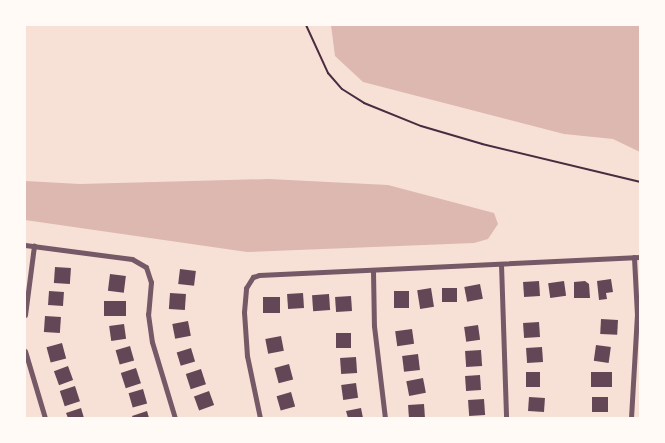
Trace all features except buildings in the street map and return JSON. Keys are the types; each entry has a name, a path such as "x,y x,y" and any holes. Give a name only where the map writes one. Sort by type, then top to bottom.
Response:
{"street":[{"path":"25,245 132,259 146,267 151,282 148,314 152,342 175,418"},
{"path":"25,315 34,246"},
{"path":"260,418 248,356 244,312 246,288 253,278 259,274 373,271 637,257 637,315 631,418"},
{"path":"501,264 506,418"},
{"path":"373,271 374,326 385,418"},
{"path":"25,351 45,418"}],"path":[{"path":"306,25 328,73 342,89 364,103 421,126 482,144 640,182"}],"shaded area":[{"path":"331,25 640,25 640,152 613,139 564,134 363,82 335,56"},
{"path":"269,179 388,185 494,213 498,224 488,239 474,243 247,252 25,220 25,181 80,184"}]}
